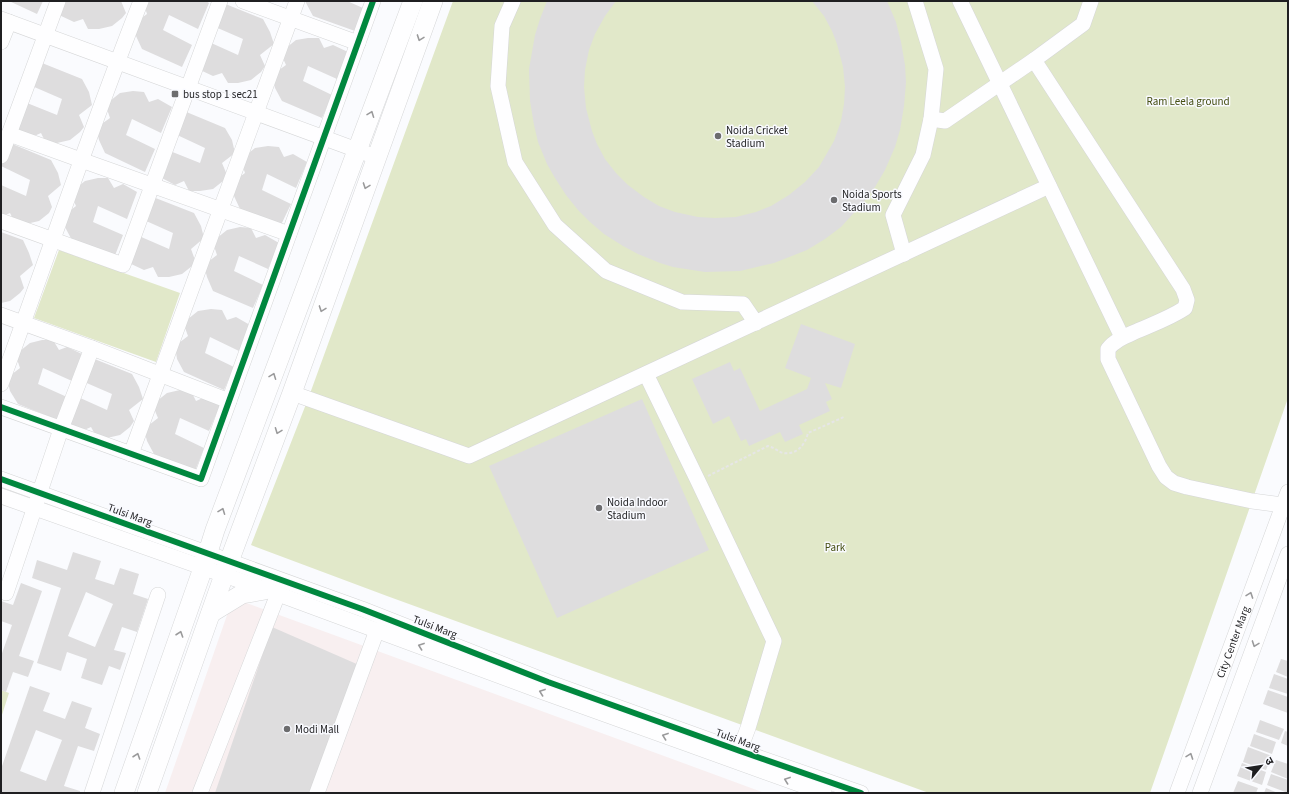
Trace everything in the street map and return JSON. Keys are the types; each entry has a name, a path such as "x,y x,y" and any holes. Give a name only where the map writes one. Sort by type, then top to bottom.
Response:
{"main road":[{"path":"124,793 215,530 413,1"},
{"path":"147,793 226,568 292,393 376,157 434,1"},
{"path":"210,613 242,594 271,592"}],"street":[{"path":"1,156 8,124 58,1"},
{"path":"1,384 52,239 141,1"},
{"path":"1,221 123,265 220,1"},
{"path":"243,1 358,43"},
{"path":"131,454 297,1"},
{"path":"1,407 201,479 373,1"},
{"path":"513,1 502,26 498,86 515,162 555,225 606,271 682,302 743,304 756,323"},
{"path":"904,254 893,215 923,155 932,119 936,69 916,1"},
{"path":"960,1 1122,338"},
{"path":"932,119 945,121 1034,60 1083,24 1091,1"},
{"path":"1,42 5,21 376,157"},
{"path":"1034,60 1182,289 1187,300 1185,308 1176,314 1112,343 1108,349 1108,359 1159,466 1166,476 1174,483 1187,488 1252,502 1286,501"},
{"path":"8,124 81,160 289,234"},
{"path":"292,393 469,456 1049,186"},
{"path":"1,316 92,348 229,401"},
{"path":"6,593 33,508 92,348"},
{"path":"646,374 774,641 738,756"},
{"name":"Tulsi Marg","path":"1,479 205,561"},
{"name":"Tulsi Marg","path":"1,496 33,508 362,609 738,756 824,793"},
{"name":"City Center Marg","path":"1177,793 1286,501"},
{"name":"City Center Marg","path":"1200,793 1288,554"},
{"name":"Tulsi Marg","path":"226,568 271,592 543,692 738,756 861,793"},
{"path":"200,793 271,592"},
{"path":"92,793 158,595"},
{"path":"317,793 377,630"}],"path":[{"path":"698,480 768,446 782,453 793,452 802,447 808,433 844,418"}],"shaded area":[{"path":"233,598 765,793 165,793"}],"green space":[{"name":"Noida Sports Stadium","path":"453,1 1288,1 1288,398 1150,793 929,793 251,545 308,399"},
{"path":"59,250 180,293 156,362 34,318"},
{"path":"1,690 9,693 1,718"}],"building":[{"path":"9,1 43,1 37,14"},
{"path":"65,1 121,1 126,13 112,26 99,29 88,29 83,19 74,22 59,15"},
{"path":"143,1 206,1 209,3 198,29 169,15 163,30 192,45 182,67 142,49 136,36 133,24 147,14"},
{"path":"305,1 347,1 363,8 355,31 313,16"},
{"path":"547,1 616,1 605,16 595,34 589,50 585,70 584,87 586,108 597,144 605,159 616,173 628,185 644,197 659,206 675,212 698,217 715,218 736,217 756,212 771,206 789,195 805,182 819,167 834,141 841,121 844,104 845,87 843,67 832,31 824,16 812,1 887,1 896,22 901,42 906,82 900,130 895,147 885,170 863,203 841,227 807,250 774,263 740,271 705,272 673,267 638,254 604,234 578,210 555,178 547,164 538,142 530,101 529,69 535,35"},
{"path":"223,3 263,19 270,32 274,44 260,55 265,66 261,72 251,80 238,83 228,83 222,73 213,76 198,69 209,42 238,55 243,39 213,26"},
{"path":"319,38 324,48 333,45 348,52 337,79 308,66 303,81 332,95 322,118 282,101 275,88 272,75 286,65 281,54 286,48 296,40"},
{"path":"42,63 82,79 89,92 92,105 79,115 84,127 70,140 57,143 46,143 41,133 32,137 17,129 27,103 57,115 62,99 32,86"},
{"path":"133,91 144,92 149,102 158,99 172,107 161,133 132,119 126,135 155,149 145,172 105,153 99,140 96,128 110,118 106,106 110,101 120,93"},
{"path":"184,111 225,128 232,140 235,153 222,163 227,175 223,181 213,189 189,191 184,181 175,185 160,177 170,151 200,163 205,148 175,134"},
{"path":"10,143 51,160 58,173 61,185 48,196 52,207 49,213 39,221 26,224 15,223 10,213 1,217 1,185 26,196 30,180 1,166"},
{"path":"268,146 279,147 284,157 293,154 307,162 296,188 267,174 262,190 291,204 280,227 240,209 234,196 231,183 245,173 241,161 245,156 255,148"},
{"path":"98,178 108,178 114,188 123,184 137,192 127,219 98,206 93,222 123,235 114,258 73,242 62,217 76,206 71,194 75,189 85,181"},
{"path":"153,197 194,213 201,226 204,238 191,249 195,260 192,266 182,274 169,277 158,277 153,267 144,270 129,263 139,236 169,249 173,233 144,220"},
{"path":"240,227 251,228 256,238 265,235 279,243 268,269 239,256 234,271 263,285 253,308 213,291 204,265 217,255 213,243 217,238 227,230"},
{"path":"1,232 23,240 33,265 20,276 24,288 20,293 10,301 1,303 2,260"},
{"path":"211,309 222,310 227,320 236,317 250,325 239,351 210,337 205,353 234,367 224,390 184,372 177,359 175,346 188,336 184,325 188,319 198,311"},
{"path":"801,324 855,344 841,388 825,383 832,399 826,402 830,411 799,425 803,434 785,442 780,432 749,446 746,439 741,441 729,416 713,424 692,379 730,362 734,371 740,368 760,411 807,389 811,378 785,368"},
{"path":"42,340 53,340 59,350 67,347 82,354 72,381 43,368 38,384 67,397 58,420 18,404 10,391 7,378 20,368 16,356 20,351 30,343"},
{"path":"92,358 132,374 139,387 143,399 129,410 134,421 130,427 120,435 107,438 97,438 91,427 82,431 68,424 78,397 107,410 112,394 82,381"},
{"path":"180,390 191,391 196,401 205,397 220,405 209,431 180,418 175,434 204,448 195,471 154,454 147,441 144,429 158,418 153,406 157,401 167,393"},
{"name":"Noida Indoor Stadium","path":"642,399 709,550 557,618 489,466"},
{"path":"73,552 101,561 95,579 114,585 120,568 139,574 133,594 148,599 137,632 122,627 114,650 126,653 120,670 109,666 102,685 81,678 87,659 67,652 61,671 37,663 61,588 32,578 37,560 67,570","holes":["86,592 113,604 95,647 68,636"]},
{"path":"21,583 42,591 19,656 34,661 28,677 13,672 6,692 1,690 1,656 12,625 1,621 1,601 13,605"},
{"name":"Modi Mall","path":"272,627 359,665 314,793 215,793"},
{"path":"1281,659 1288,661 1288,677 1276,672"},
{"path":"1274,674 1288,679 1288,694 1269,688"},
{"path":"30,686 50,693 43,711 65,719 72,701 92,708 85,728 100,734 94,751 78,746 64,786 80,791 80,793 1,793 1,769","holes":["36,730 62,740 46,781 20,771"]},
{"path":"1268,690 1288,697 1288,713 1263,704"},
{"path":"1260,720 1284,729 1279,740 1256,732"},
{"path":"1285,731 1288,732 1288,746 1281,743"},
{"path":"1254,734 1276,742 1272,754 1250,746"},
{"path":"1248,747 1272,756 1266,770 1243,762"},
{"path":"1276,760 1288,764 1288,779 1271,772"},
{"path":"1242,763 1266,772 1262,785 1237,776"},
{"path":"1271,774 1288,780 1288,793 1267,785"},
{"path":"1238,781 1258,788 1256,793 1233,793"},
{"path":"1266,788 1278,793 1264,793"}],"cycle path":[{"path":"1,407 201,479 373,1"},
{"path":"1,479 362,609 548,682 861,793"}],"place":[{"name":"bus stop 1 sec21","path":"175,94"},
{"name":"Noida Cricket Stadium","path":"718,136"},
{"name":"Noida Sports Stadium","path":"834,200"},
{"name":"Noida Indoor Stadium","path":"599,508"},
{"name":"Modi Mall","path":"287,729"}],"park label":[{"name":"Ram Leela ground","path":"1188,101"},
{"name":"Park","path":"835,547"}]}
